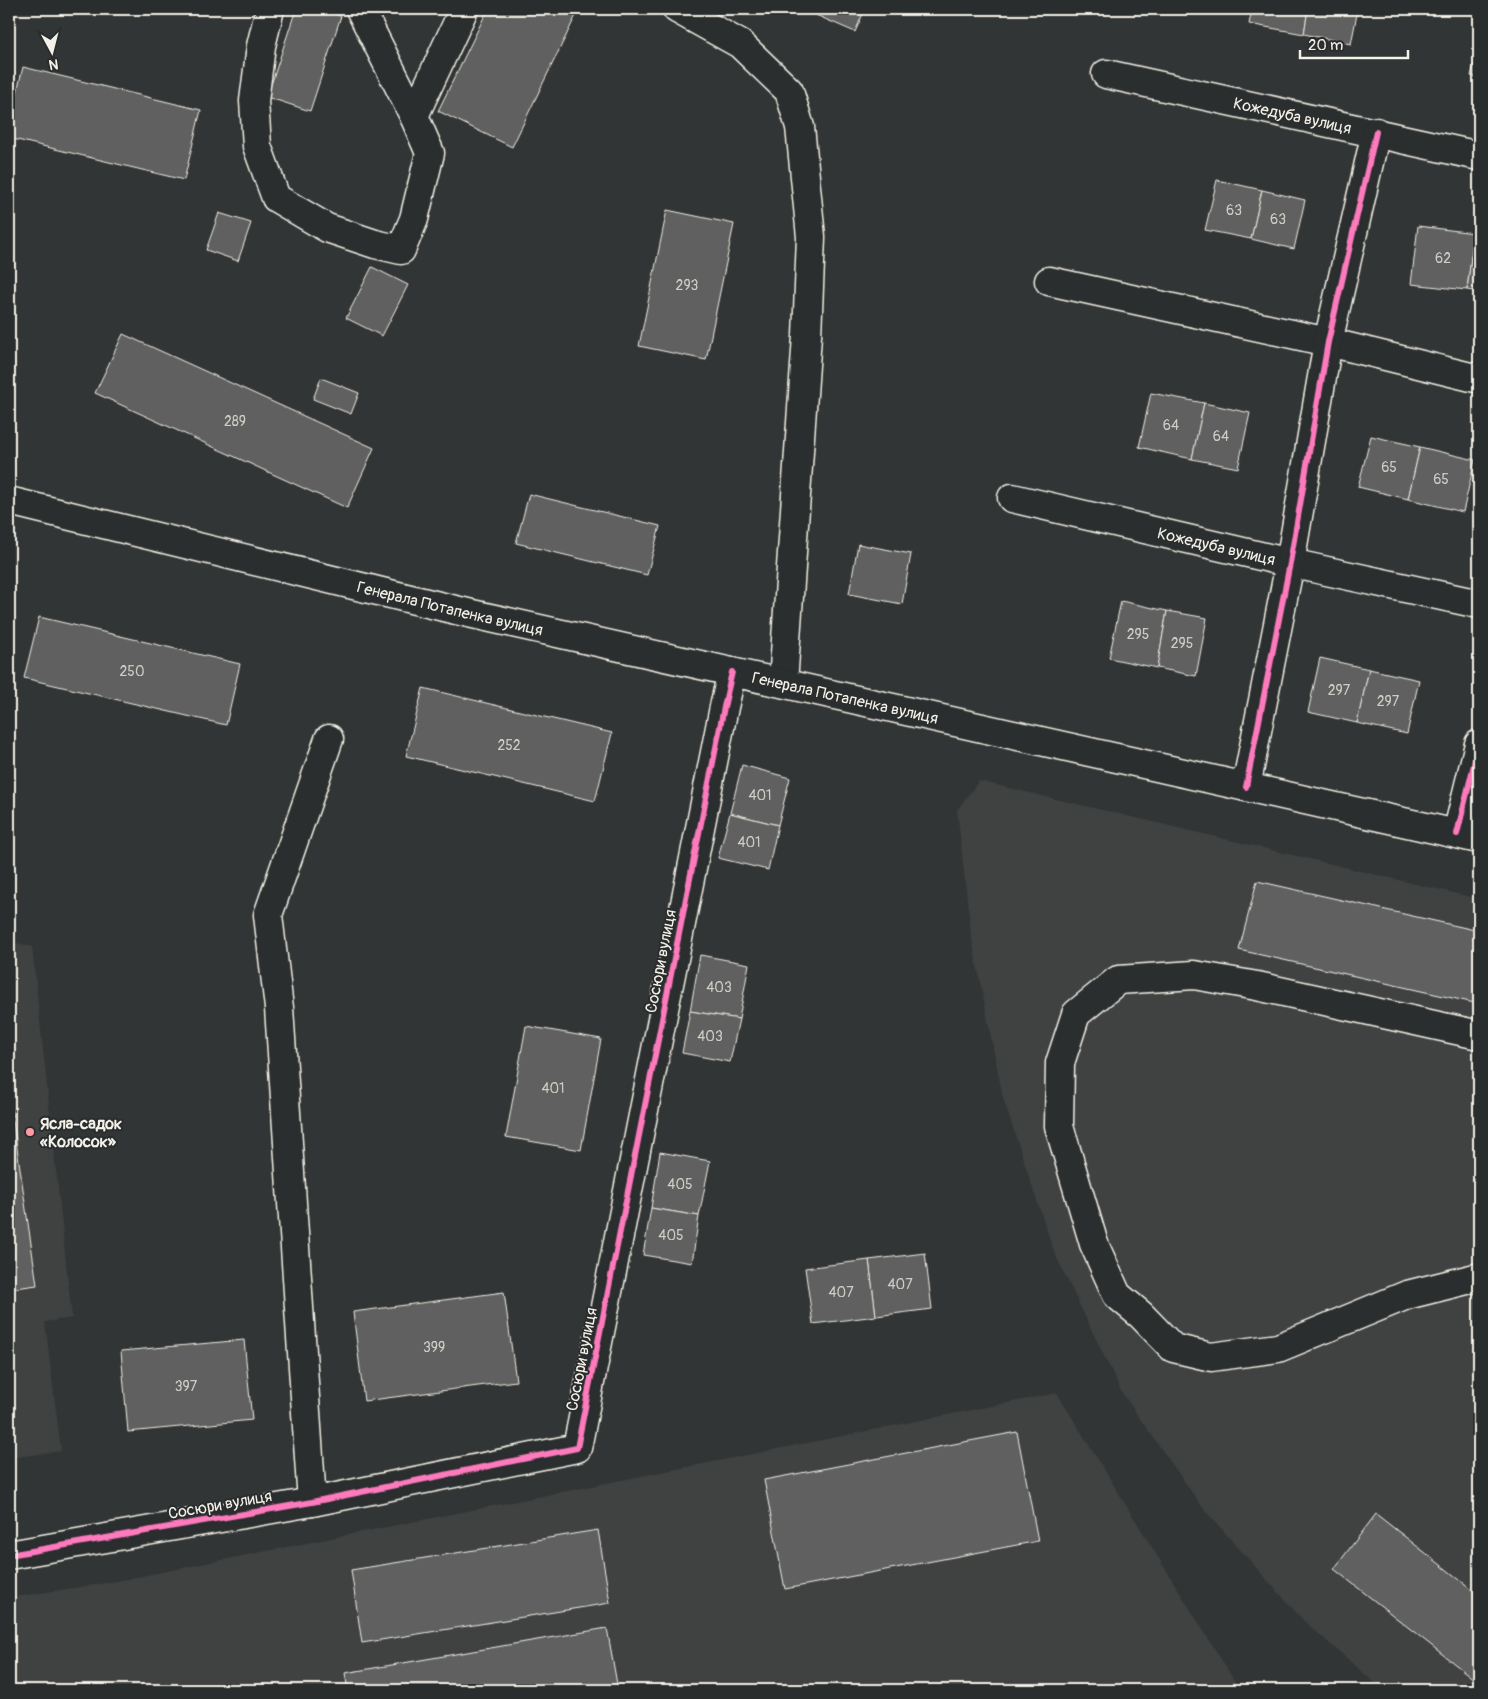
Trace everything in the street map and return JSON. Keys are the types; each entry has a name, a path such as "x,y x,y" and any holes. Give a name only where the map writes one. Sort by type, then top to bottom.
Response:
{"street":[{"path":"270,9 261,46 254,101 257,146 276,198 327,228 375,244 401,250 414,219 430,152 360,9"},
{"path":"414,116 464,9"},
{"path":"677,9 740,44 789,91 800,127 811,237 807,336 783,683"},
{"name":"Кожедуба вулиця","path":"1106,74 1479,156"},
{"path":"1246,787 1290,563 1328,342 1376,132"},
{"path":"1049,281 1328,342 1479,379"},
{"name":"Кожедуба вулиця","path":"1012,498 1290,563 1479,604"},
{"name":"Генерала Потапенка вулиця","path":"9,501 468,613 1468,837"},
{"name":"Сосюри вулиця","path":"9,1556 312,1502 577,1448 732,672"},
{"path":"312,1502 279,1008 268,915 329,739"},
{"path":"1468,837 1479,744"},
{"path":"1479,1035 1257,986 1194,975 1118,980 1076,1014 1060,1063 1060,1126 1094,1244 1117,1295 1173,1348 1211,1357 1278,1348 1407,1295 1479,1277"}],"shaded area":[{"path":"979,781 1479,899 1479,1690 1383,1690 1304,1621 1203,1508 1122,1393 1054,1252 1003,1098 971,934 957,810"},
{"name":"Ясла-садок «Колосок»","path":"9,941 32,947 72,1318 45,1322 61,1451 9,1458"},
{"path":"1057,1393 1240,1690 9,1690 9,1598 112,1582"}],"building":[{"path":"296,9 318,9 341,16 310,111 267,97"},
{"path":"488,9 579,9 512,147 438,111"},
{"path":"802,9 865,9 855,32"},
{"path":"1252,9 1308,9 1304,34 1249,24"},
{"path":"1308,9 1358,9 1351,44 1304,34"},
{"path":"1479,43 1479,78 1471,76"},
{"path":"23,67 201,110 184,180 9,138 9,125"},
{"path":"1217,180 1262,190 1251,239 1205,230"},
{"path":"1262,190 1305,200 1294,249 1251,239"},
{"path":"667,210 734,224 706,360 639,346"},
{"path":"219,213 251,223 238,261 206,250"},
{"path":"1418,226 1474,233 1467,290 1411,284"},
{"path":"1474,233 1479,233 1479,292 1467,290"},
{"path":"372,267 408,285 382,336 346,318"},
{"path":"123,334 374,448 347,508 95,393"},
{"path":"321,378 359,393 351,414 313,399"},
{"path":"1151,393 1204,403 1192,459 1139,447"},
{"path":"1204,403 1250,413 1238,468 1192,459"},
{"path":"1371,436 1420,447 1408,499 1358,487"},
{"path":"1420,447 1475,460 1463,512 1408,499"},
{"path":"529,494 660,526 647,575 516,543"},
{"path":"858,544 911,554 902,604 849,594"},
{"path":"1121,601 1167,611 1157,668 1109,658"},
{"path":"1167,611 1207,618 1196,676 1157,668"},
{"path":"39,617 240,664 226,725 24,678"},
{"path":"1320,658 1369,669 1357,723 1308,712"},
{"path":"1369,669 1419,680 1407,734 1357,723"},
{"path":"423,688 612,733 595,801 406,756"},
{"path":"742,765 790,778 778,825 730,813"},
{"path":"730,813 778,825 768,870 718,858"},
{"path":"1257,881 1479,931 1479,1004 1239,950"},
{"path":"700,955 749,964 739,1019 690,1011"},
{"path":"690,1011 739,1019 730,1062 682,1053"},
{"path":"526,1026 601,1039 581,1150 506,1137"},
{"path":"9,1093 37,1285 9,1289"},
{"path":"660,1152 710,1161 699,1216 651,1208"},
{"path":"651,1208 699,1216 692,1263 643,1255"},
{"path":"925,1253 932,1309 876,1316 869,1260"},
{"path":"869,1260 876,1316 813,1324 805,1268"},
{"path":"504,1292 516,1381 364,1401 353,1312"},
{"path":"244,1340 252,1420 128,1432 121,1351"},
{"path":"1017,1432 1038,1541 785,1589 764,1480"},
{"path":"1376,1514 1479,1595 1479,1683 1334,1569"},
{"path":"598,1530 610,1603 362,1643 351,1570"},
{"path":"607,1628 618,1690 348,1690 345,1673"}],"cycle path":[{"path":"1246,787 1290,563 1328,342 1376,132"},
{"path":"9,1555 312,1502 577,1448 732,672"},
{"path":"1457,834 1479,744"}],"place":[{"name":"Ясла-садок «Колосок»","path":"30,1132"}]}
